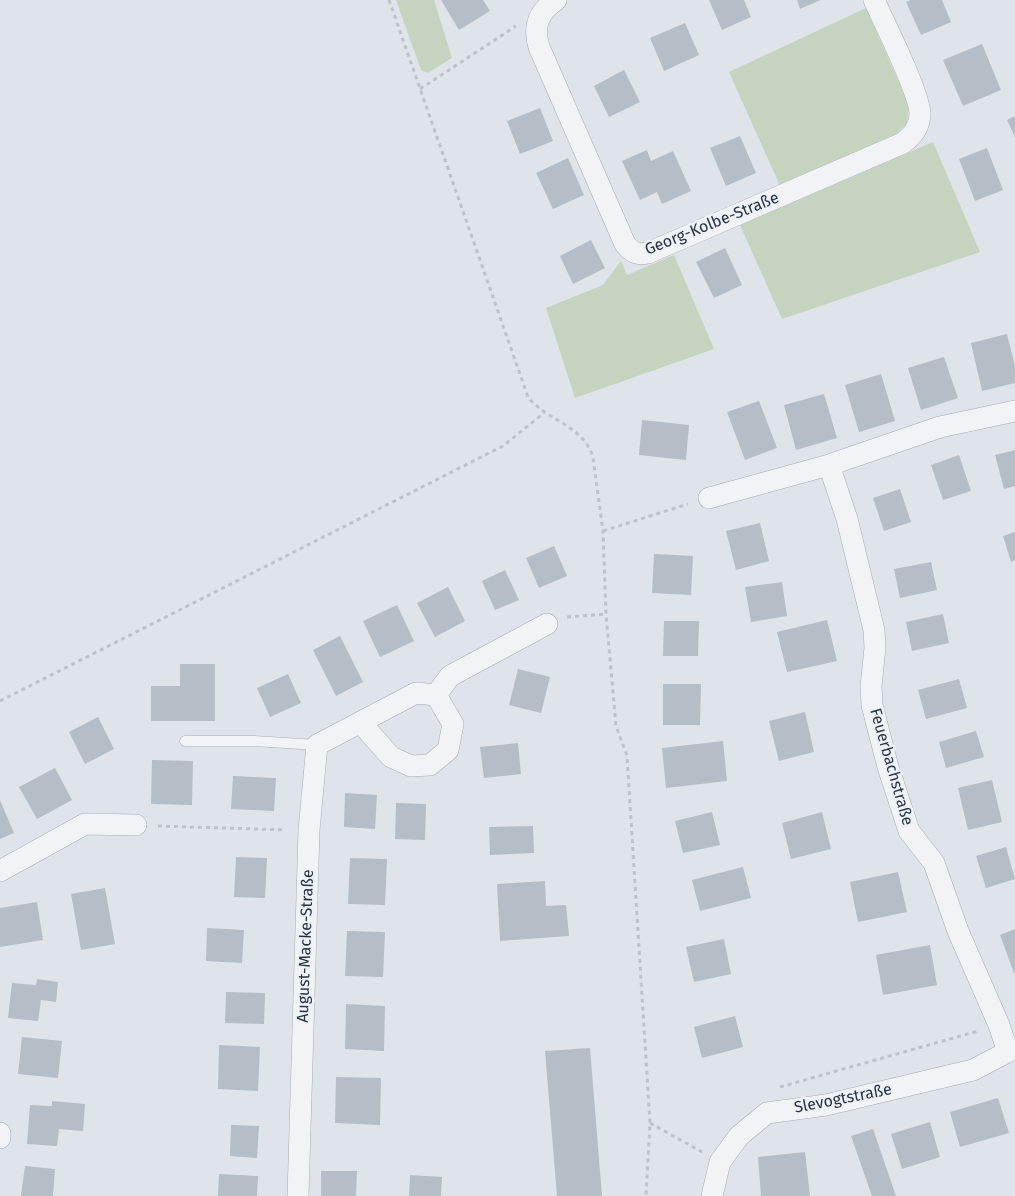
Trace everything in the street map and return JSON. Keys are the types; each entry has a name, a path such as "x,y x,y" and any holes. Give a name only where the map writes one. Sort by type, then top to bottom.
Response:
{"street":[{"name":"Georg-Kolbe-Straße","path":"552,3 540,15 536,25 539,47 625,244 629,250 641,254 648,253 894,147 913,135 918,125 919,102 874,0"},
{"path":"709,498 829,465 940,427 1015,411"},
{"name":"Feuerbachstraße","path":"829,465 847,518 874,630 875,648 871,686 872,705 888,767 909,831 934,863 958,931 1011,1050"},
{"path":"436,695 450,676 547,624"},
{"path":"317,746 416,693 436,695"},
{"path":"361,723 392,757 411,766 430,765 448,750 453,724 436,695"},
{"name":"August-Macke-Straße","path":"298,1196 310,830 317,746"},
{"path":"0,871 84,824 136,826"},
{"name":"Slevogtstraße","path":"712,1196 720,1162 739,1136 767,1113 826,1106 973,1070 1011,1050"},
{"path":"0,1133 0,1138"}],"lane":[{"path":"185,741 254,741 317,746"}],"path":[{"path":"389,0 528,397 544,414 583,437 590,447 603,531 606,614 616,726 628,756 650,1123 646,1196"},
{"path":"420,89 552,3"},
{"path":"0,701 503,446 544,414"},
{"path":"603,531 709,498"},
{"path":"547,624 569,616 606,614"},
{"path":"136,826 310,830"},
{"path":"650,1123 703,1152"}],"green space":[{"path":"396,0 434,0 452,58 428,73 421,70"},
{"path":"866,8 909,105 907,123 894,136 780,186 729,72"},
{"path":"933,142 980,252 782,319 740,225"},
{"path":"674,255 714,349 575,398 546,308 603,285 621,261 627,275"}],"building":[{"path":"441,0 483,0 490,11 459,30"},
{"path":"709,0 744,0 751,17 722,30"},
{"path":"797,0 821,0 800,9"},
{"path":"911,0 942,0 951,22 921,35 906,2"},
{"path":"685,23 699,55 664,71 650,38"},
{"path":"982,44 1001,90 963,106 943,60"},
{"path":"624,70 640,102 609,117 594,86"},
{"path":"540,108 553,141 520,154 507,121"},
{"path":"1015,116 1015,137 1007,120"},
{"path":"740,136 756,173 726,186 710,148"},
{"path":"987,148 1003,190 975,201 959,159"},
{"path":"647,150 651,161 673,151 691,191 662,204 657,192 640,200 622,161"},
{"path":"568,158 584,195 553,209 536,173"},
{"path":"591,240 605,268 573,284 560,256"},
{"path":"725,248 742,285 714,298 696,262"},
{"path":"1007,334 1015,366 1015,383 982,391 971,343"},
{"path":"944,357 958,398 921,410 908,368"},
{"path":"881,374 895,421 859,432 845,385"},
{"path":"824,394 837,438 796,450 784,405"},
{"path":"759,401 777,448 745,460 727,412"},
{"path":"642,420 689,425 686,460 639,455"},
{"path":"1015,450 1015,486 1004,489 995,455"},
{"path":"959,455 971,491 943,500 931,465"},
{"path":"900,489 911,522 884,531 873,498"},
{"path":"760,523 769,561 736,570 726,531"},
{"path":"1015,532 1015,560 1011,562 1003,536"},
{"path":"554,546 567,576 539,588 526,558"},
{"path":"654,554 693,556 691,595 652,593"},
{"path":"931,562 937,590 900,598 894,569"},
{"path":"505,570 519,600 495,610 482,581"},
{"path":"782,582 787,616 751,622 745,587"},
{"path":"448,587 465,621 435,637 417,603"},
{"path":"397,605 414,641 380,657 363,621"},
{"path":"943,614 949,643 912,651 906,622"},
{"path":"827,620 837,661 787,672 777,632"},
{"path":"664,621 699,621 698,656 663,656"},
{"path":"340,636 363,682 336,696 313,650"},
{"path":"180,664 215,664 215,721 151,721 151,686 180,686"},
{"path":"518,669 550,677 541,713 509,705"},
{"path":"288,674 301,703 270,717 257,688"},
{"path":"959,679 967,708 926,719 918,690"},
{"path":"663,684 701,684 700,725 663,725"},
{"path":"805,712 814,752 779,761 769,721"},
{"path":"98,717 114,749 85,764 69,732"},
{"path":"976,731 984,757 946,768 939,742"},
{"path":"723,741 727,781 666,788 662,748"},
{"path":"518,743 521,774 484,778 480,747"},
{"path":"152,760 193,761 192,805 151,804"},
{"path":"55,768 72,800 37,819 19,787"},
{"path":"233,776 276,778 274,811 231,809"},
{"path":"992,780 1002,822 968,830 958,788"},
{"path":"345,793 377,795 375,829 344,827"},
{"path":"0,800 14,833 0,839"},
{"path":"396,803 426,804 425,840 395,839"},
{"path":"712,812 720,845 683,853 675,821"},
{"path":"822,812 831,849 791,859 782,823"},
{"path":"533,826 534,853 490,855 489,827"},
{"path":"1006,847 1015,879 986,888 976,856"},
{"path":"236,857 267,858 265,898 234,897"},
{"path":"350,858 387,859 385,905 348,904"},
{"path":"743,867 751,898 700,911 692,880"},
{"path":"898,872 907,912 858,922 850,882"},
{"path":"545,881 546,906 566,905 569,936 500,941 497,884"},
{"path":"105,888 115,944 81,950 71,894"},
{"path":"37,902 43,940 0,947 0,908"},
{"path":"207,928 244,930 242,963 206,961"},
{"path":"1015,929 1015,973 1014,973 1000,935"},
{"path":"347,931 385,932 383,977 345,976"},
{"path":"724,939 731,974 694,982 686,947"},
{"path":"930,945 937,985 883,995 876,955"},
{"path":"37,979 58,982 56,1002 41,1000 38,1021 8,1018 12,983 36,985"},
{"path":"226,992 265,993 264,1024 225,1023"},
{"path":"346,1004 385,1006 384,1051 345,1049"},
{"path":"735,1016 743,1047 702,1058 694,1027"},
{"path":"22,1037 62,1041 58,1078 18,1074"},
{"path":"219,1045 260,1047 258,1091 218,1089"},
{"path":"590,1048 602,1196 557,1196 545,1051"},
{"path":"336,1077 381,1078 380,1125 335,1123"},
{"path":"998,1098 1009,1133 960,1147 950,1112"},
{"path":"52,1101 85,1104 83,1131 59,1129 57,1146 27,1144 30,1105 52,1106"},
{"path":"930,1122 940,1157 902,1169 891,1134"},
{"path":"231,1125 259,1126 257,1158 230,1156"},
{"path":"873,1129 896,1196 872,1196 851,1136"},
{"path":"805,1152 810,1196 761,1196 758,1157"},
{"path":"25,1166 55,1169 53,1196 21,1196"},
{"path":"321,1171 357,1171 356,1196 321,1196"},
{"path":"219,1174 258,1176 257,1196 218,1196"},
{"path":"410,1175 442,1177 441,1196 409,1196"}]}
